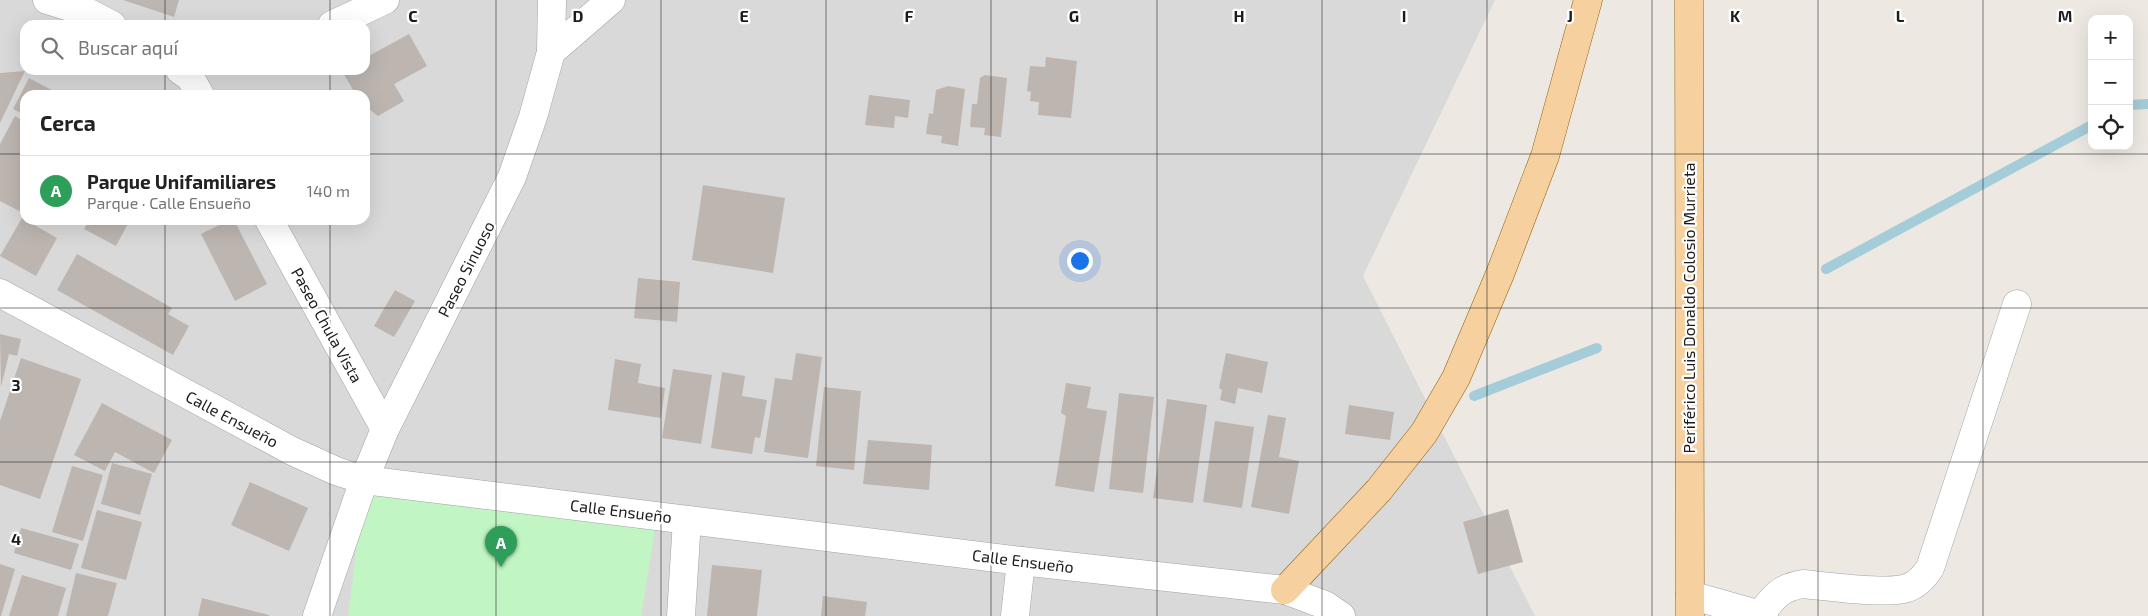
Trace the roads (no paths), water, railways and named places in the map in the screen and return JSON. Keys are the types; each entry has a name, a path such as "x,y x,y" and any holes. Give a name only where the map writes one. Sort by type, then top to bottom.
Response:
{"main road":[{"path":"1285,590 1379,490 1424,433 1456,378 1500,274 1545,156 1588,0"},
{"name":"Periférico Luis Donaldo Colosio Murrieta","path":"1689,0 1690,606"}],"street":[{"path":"48,0 89,13 102,20"},
{"path":"343,20 385,0"},
{"name":"Paseo Sinuoso","path":"317,616 364,480 385,429 512,177 533,117 551,52 552,0"},
{"path":"551,52 611,0"},
{"name":"Paseo Chula Vista","path":"272,225 385,429"},
{"name":"Calle Ensueño","path":"0,293 292,451 336,471 364,480 1021,561 1285,590 1325,605 1341,616"},
{"path":"1690,606 1762,615 1778,592 1788,586 1803,584 1890,590 1907,588 1921,580 1930,568 2017,304"},
{"path":"681,616 687,520"},
{"path":"1014,616 1021,561"}],"waterway":[{"path":"2133,105 2148,104"},
{"path":"1826,269 2088,127"},
{"path":"1474,396 1597,348"}],"place":[{"name":"Parque Unifamiliares","path":"501,567"}]}
